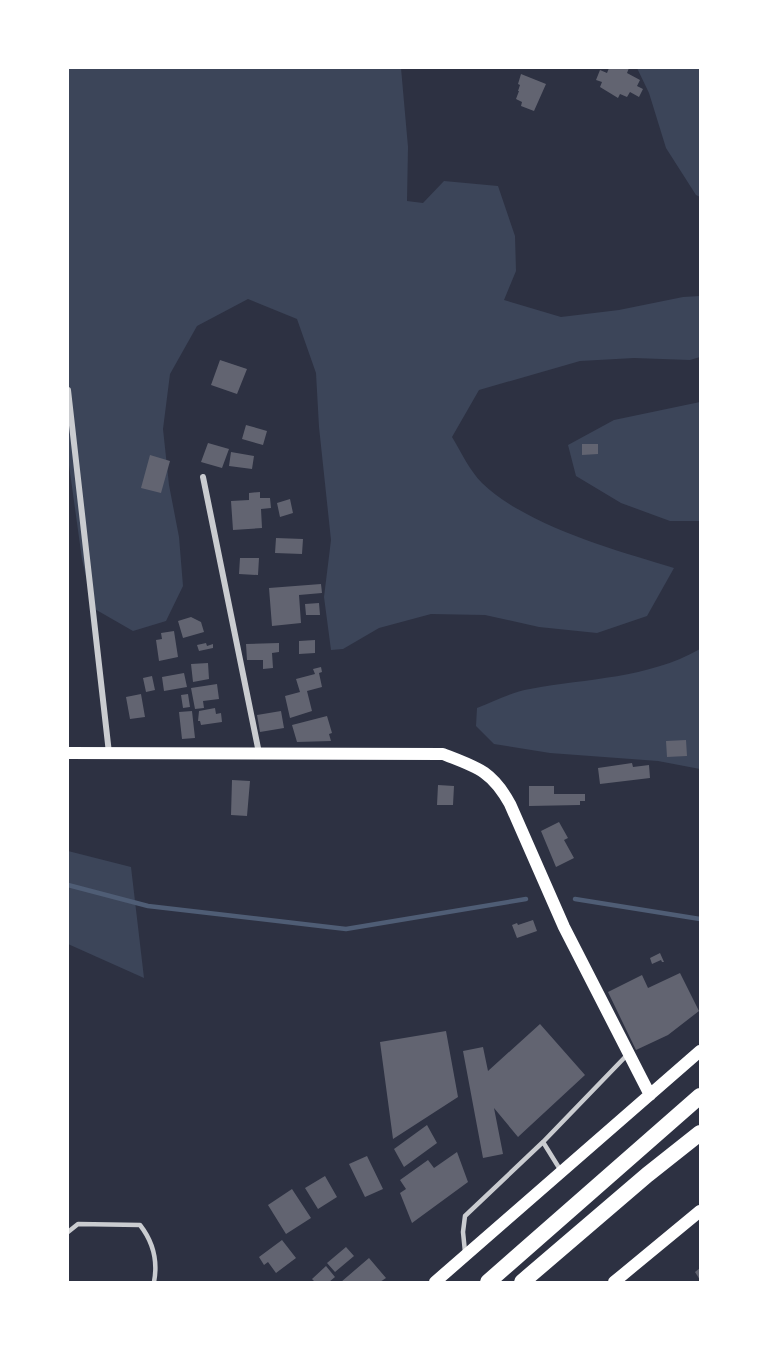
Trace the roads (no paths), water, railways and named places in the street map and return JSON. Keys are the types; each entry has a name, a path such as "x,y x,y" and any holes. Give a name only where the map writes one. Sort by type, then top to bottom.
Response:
{"highway":[{"path":"488,1282 700,1096"},
{"path":"522,1282 700,1133"}],"main road":[{"path":"68,753 444,754 484,771 500,786 510,804 564,927 650,1095"},
{"path":"435,1282 700,1051"},
{"path":"614,1282 700,1211"}],"street":[{"path":"68,390 109,754"},
{"path":"203,477 258,753"}],"lane":[{"path":"466,1255 463,1232 465,1216 543,1142 628,1053"},
{"path":"543,1142 561,1171"},
{"path":"68,1232 78,1224 140,1226 150,1238 156,1269 154,1282"}],"waterway":[{"path":"68,885 148,906 346,929 526,899"},
{"path":"575,899 700,919"}]}
